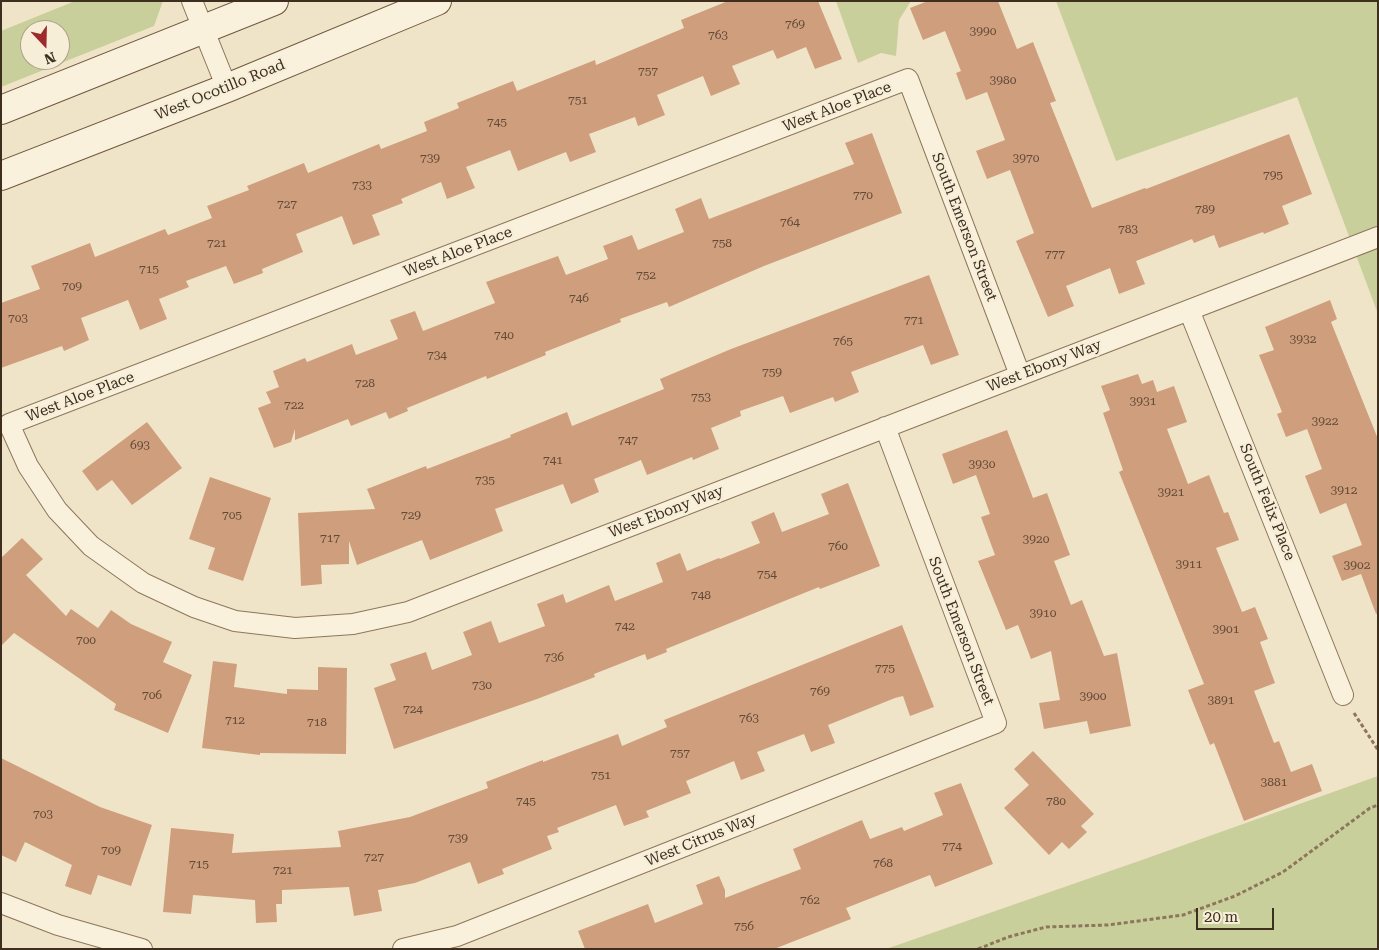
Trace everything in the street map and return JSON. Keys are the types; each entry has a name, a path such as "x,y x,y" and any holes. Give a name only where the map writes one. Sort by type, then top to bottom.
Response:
{"main road":[{"path":"1,110 274,1"},
{"name":"West Ocotillo Road","path":"1,176 227,88 437,1"}],"street":[{"path":"192,1 227,88"},
{"name":"South Emerson Street","path":"908,79 1020,375"},
{"name":"West Aloe Place","path":"9,424 908,79"},
{"name":"West Ebony Way","path":"9,424 28,466 57,510 91,546 143,583 194,607 235,621 295,628 353,624 408,612 1378,237"},
{"name":"South Felix Place","path":"1190,310 1344,695"},
{"name":"South Emerson Street","path":"885,427 996,723"},
{"name":"West Citrus Way","path":"403,949 457,936 996,723"},
{"path":"1,903 58,925 142,949"}],"path":[{"path":"1344,695 1378,750"},
{"path":"978,949 1008,937 1046,927 1108,925 1183,915 1236,896 1282,872 1370,808 1378,805"}],"green space":[{"path":"75,1 163,1 154,26 70,59 70,20 28,20"},
{"path":"836,1 911,1 899,20 896,56 881,53 858,63"},
{"path":"1056,1 1378,1 1378,314 1297,97 1116,161"},
{"path":"20,23 20,70 44,70 1,87 1,31"},
{"path":"1378,776 1378,949 886,949 1139,861"}],"building":[{"path":"728,1 818,1 842,59 815,69 806,47 777,59 773,50 732,66 740,84 711,96 703,76 657,95 665,115 638,126 635,117 589,134 596,152 570,162 566,152 518,171 510,150 466,167 475,188 447,199 441,182 401,199 403,203 372,215 380,235 353,245 342,216 296,234 303,252 262,269 263,273 234,284 226,266 186,281 189,287 159,299 167,319 140,330 128,300 81,318 89,340 64,351 62,346 1,368 1,303 40,289 31,266 90,243 95,257 165,229 168,235 212,218 207,206 249,190 247,186 304,163 308,173 379,144 381,149 427,131 424,122 459,108 457,103 513,81 517,91 595,60 596,65 684,28 681,20"},
{"path":"928,1 998,1 1017,49 1033,42 1056,101 1050,103 1092,208 1289,134 1312,194 1282,206 1289,224 1264,234 1263,232 1219,248 1214,235 1194,243 1192,239 1136,261 1145,284 1119,294 1110,268 1066,286 1074,306 1048,317 1016,241 1034,233 1010,170 987,179 976,151 1005,140 987,92 966,100 956,73 961,71 945,31 923,40 910,8"},
{"path":"872,133 902,213 764,266 669,307 667,302 620,319 621,322 545,352 546,355 487,379 486,376 407,408 408,411 389,419 386,412 351,426 348,419 295,440 295,429 291,442 274,448 258,408 271,403 266,392 279,387 273,371 305,358 307,362 352,344 356,355 398,339 390,320 415,311 423,331 495,303 486,282 558,256 566,275 608,259 603,246 632,235 638,250 684,232 675,209 701,198 709,219 854,164 845,143"},
{"path":"929,275 959,355 931,365 923,345 851,372 859,392 835,402 833,397 790,413 783,396 740,411 741,416 711,428 719,449 693,460 692,457 647,475 641,460 594,479 599,492 571,504 563,484 495,509 503,531 430,560 422,540 357,565 349,541 349,564 321,565 322,584 301,586 298,513 375,509 367,489 426,466 427,469 511,437 510,435 567,412 572,426 664,389 660,379 731,349"},
{"path":"1330,300 1337,319 1331,322 1378,439 1378,613 1376,614 1361,574 1342,581 1332,556 1362,545 1346,503 1320,514 1305,476 1322,469 1307,429 1286,437 1277,414 1282,412 1259,355 1274,350 1265,327"},
{"path":"1138,374 1142,384 1153,380 1157,392 1174,386 1187,422 1167,429 1188,484 1209,475 1224,513 1228,512 1239,540 1216,548 1242,612 1255,607 1268,639 1260,642 1275,683 1254,691 1274,743 1279,741 1291,772 1312,764 1322,791 1244,821 1214,743 1210,745 1188,690 1204,684 1119,472 1123,470 1103,413 1110,410 1101,386"},
{"path":"147,422 182,468 132,505 112,480 97,491 82,471"},
{"path":"1007,430 1033,498 1047,493 1070,555 1054,561 1071,605 1082,600 1104,656 1117,653 1131,726 1090,734 1087,721 1044,729 1039,703 1060,700 1051,651 1031,659 1018,625 1006,630 978,561 995,555 981,517 990,514 976,475 953,484 942,454"},
{"path":"210,477 271,498 243,581 208,569 215,548 189,539"},
{"path":"848,483 880,566 820,589 819,587 666,649 667,652 647,660 645,654 594,674 595,677 537,699 394,749 374,688 396,680 390,664 426,652 432,670 472,655 463,632 491,621 499,643 545,626 537,604 563,594 566,603 609,585 615,601 663,582 656,563 680,553 687,571 760,543 751,522 774,512 782,532 829,514 821,494"},
{"path":"22,538 43,559 26,575 66,616 71,609 98,628 111,610 131,624 172,642 163,662 192,675 168,733 114,710 116,704 14,633 1,646 1,558"},
{"path":"902,625 934,707 910,716 903,696 895,698 828,725 835,743 811,752 804,734 757,752 765,771 741,780 734,761 686,781 691,793 646,811 649,817 624,826 616,805 557,828 559,832 547,836 552,849 502,869 504,874 478,884 470,862 415,883 378,890 382,911 354,916 349,887 282,890 282,904 276,904 277,922 256,923 255,900 193,895 191,914 163,912 171,828 234,834 232,853 341,847 338,831 410,817 488,788 486,782 618,734 622,746 667,727 664,720"},
{"path":"213,661 237,664 234,687 287,694 287,689 318,690 318,667 347,668 346,754 260,753 260,755 202,748"},
{"path":"1033,751 1094,814 1081,826 1087,832 1069,849 1062,842 1049,855 1004,808 1029,785 1014,769"},
{"path":"1,758 100,807 152,825 131,886 98,875 91,895 65,886 72,865 25,842 16,862 1,855"},
{"path":"961,783 993,864 935,887 930,875 846,908 851,919 774,949 585,949 578,931 648,904 655,923 703,904 696,885 719,876 725,890 725,898 801,869 793,849 862,820 870,839 902,827 904,831 943,815 934,793"}]}
